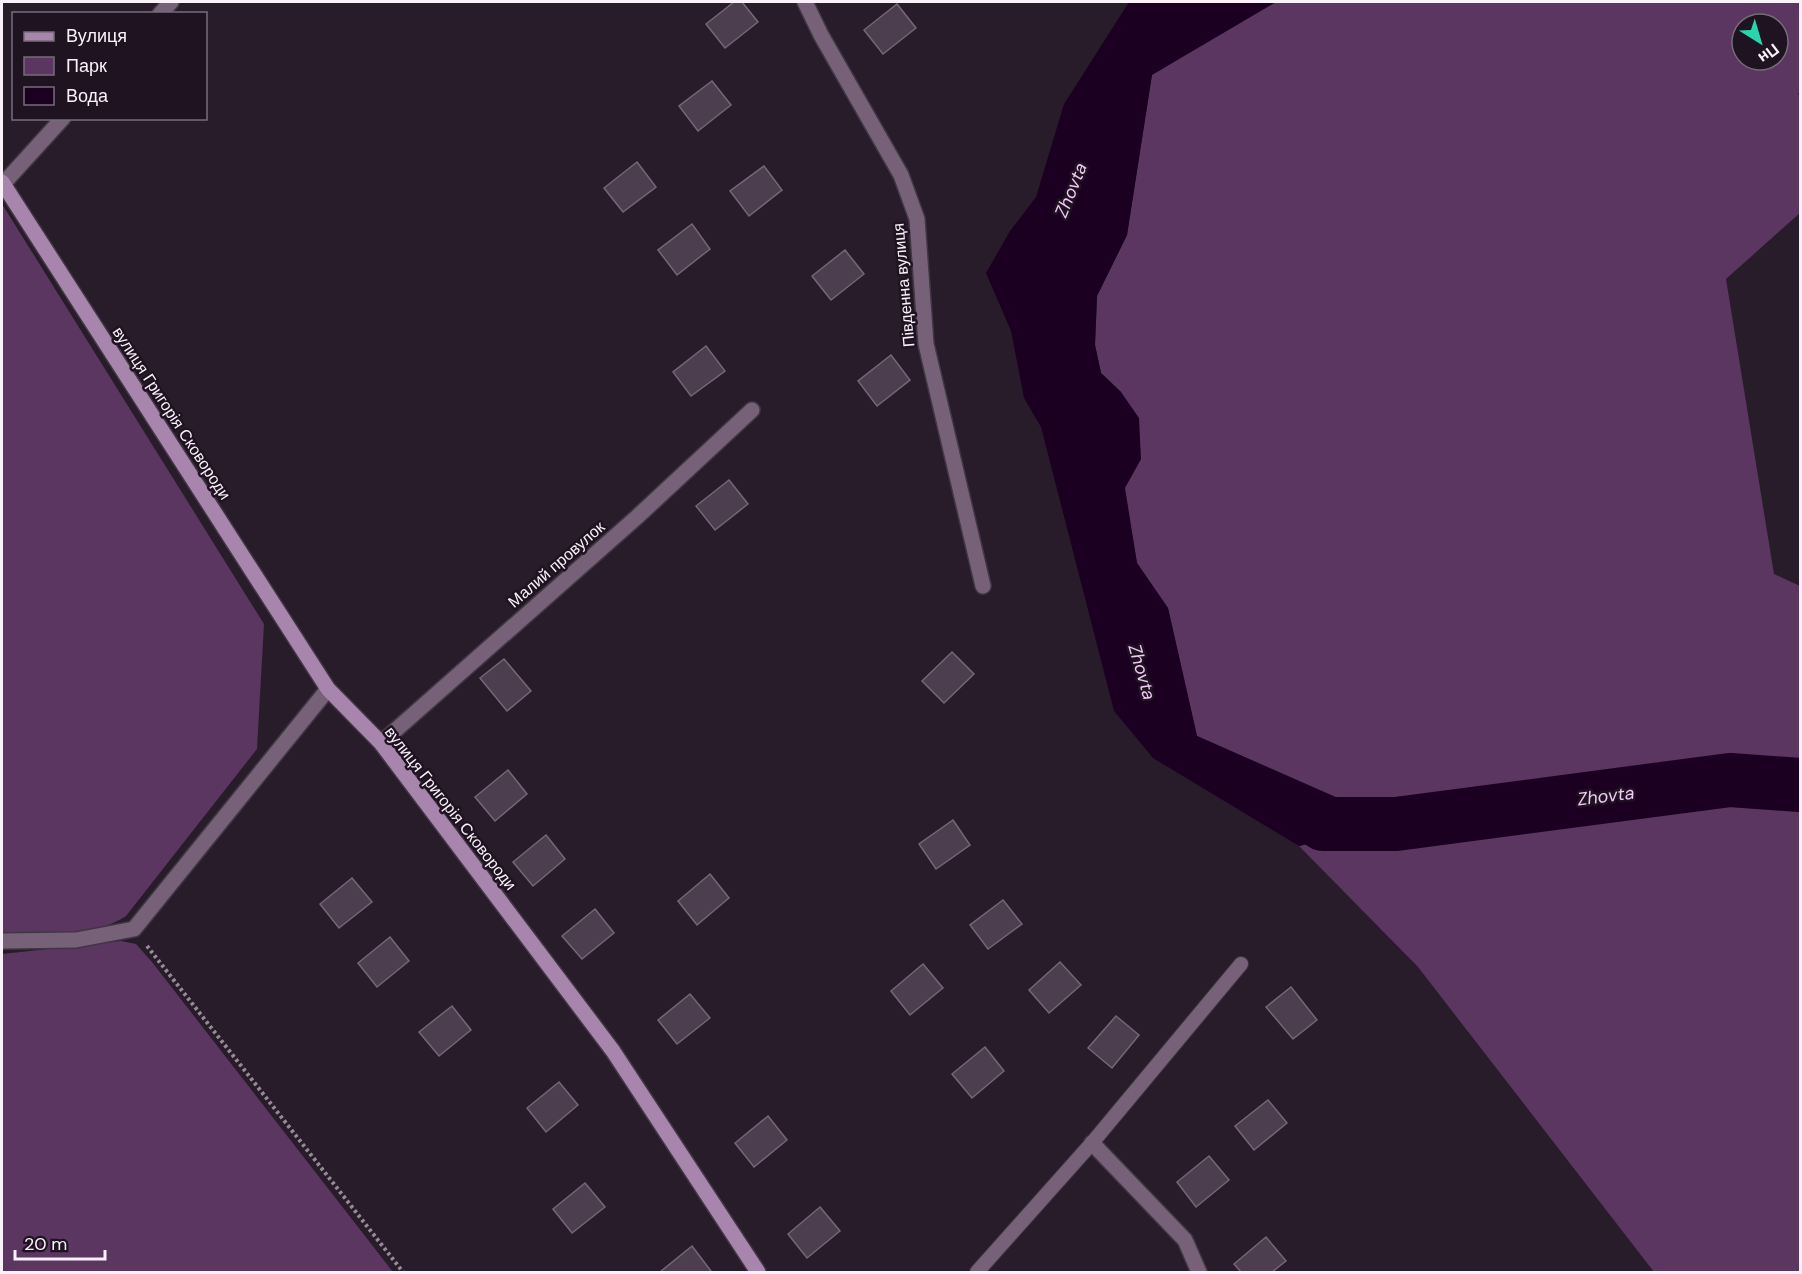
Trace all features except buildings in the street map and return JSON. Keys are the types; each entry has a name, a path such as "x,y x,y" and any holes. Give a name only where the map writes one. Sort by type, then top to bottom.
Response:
{"street":[{"name":"Південна вулиця","path":"805,2 821,35 901,175 917,219 926,344 983,586"},
{"path":"2,183 61,120"},
{"name":"вулиця Григорія Сковороди","path":"2,183 327,689 381,743 613,1051 758,1272"},
{"name":"Малий провулок","path":"381,743 637,517 752,410"},
{"path":"2,941 75,940 134,929 327,689"},
{"path":"1092,1143 1185,1240 1199,1272"}],"lane":[{"path":"977,1272 1092,1143 1240,964"}],"path":[{"path":"134,929 403,1272"}],"green space":[{"path":"1276,2 1800,2 1800,92 1798,94 1800,97 1800,213 1726,279 1774,574 1800,586 1800,1272 1654,1272 1418,967 1299,846 1395,823 1197,736 1168,608 1137,563 1124,488 1141,459 1121,392 1101,373 1095,345 1097,296 1127,235 1152,74"},
{"path":"2,204 264,624 257,749 126,916 82,932 2,934"},
{"path":"121,941 136,944 152,962 393,1272 2,1272 2,954"}],"water":[{"path":"1129,2 1276,2 1152,75 1127,235 1097,296 1095,345 1101,373 1121,392 1139,418 1141,459 1125,488 1137,563 1168,608 1197,736 1396,824 1299,846 1153,758 1114,711 1041,427 1024,398 1011,331 986,273 1010,231 1036,197 1064,104"}],"waterway":[{"name":"Zhovta","path":"1323,824 1396,824 1730,780 1800,785"}]}
